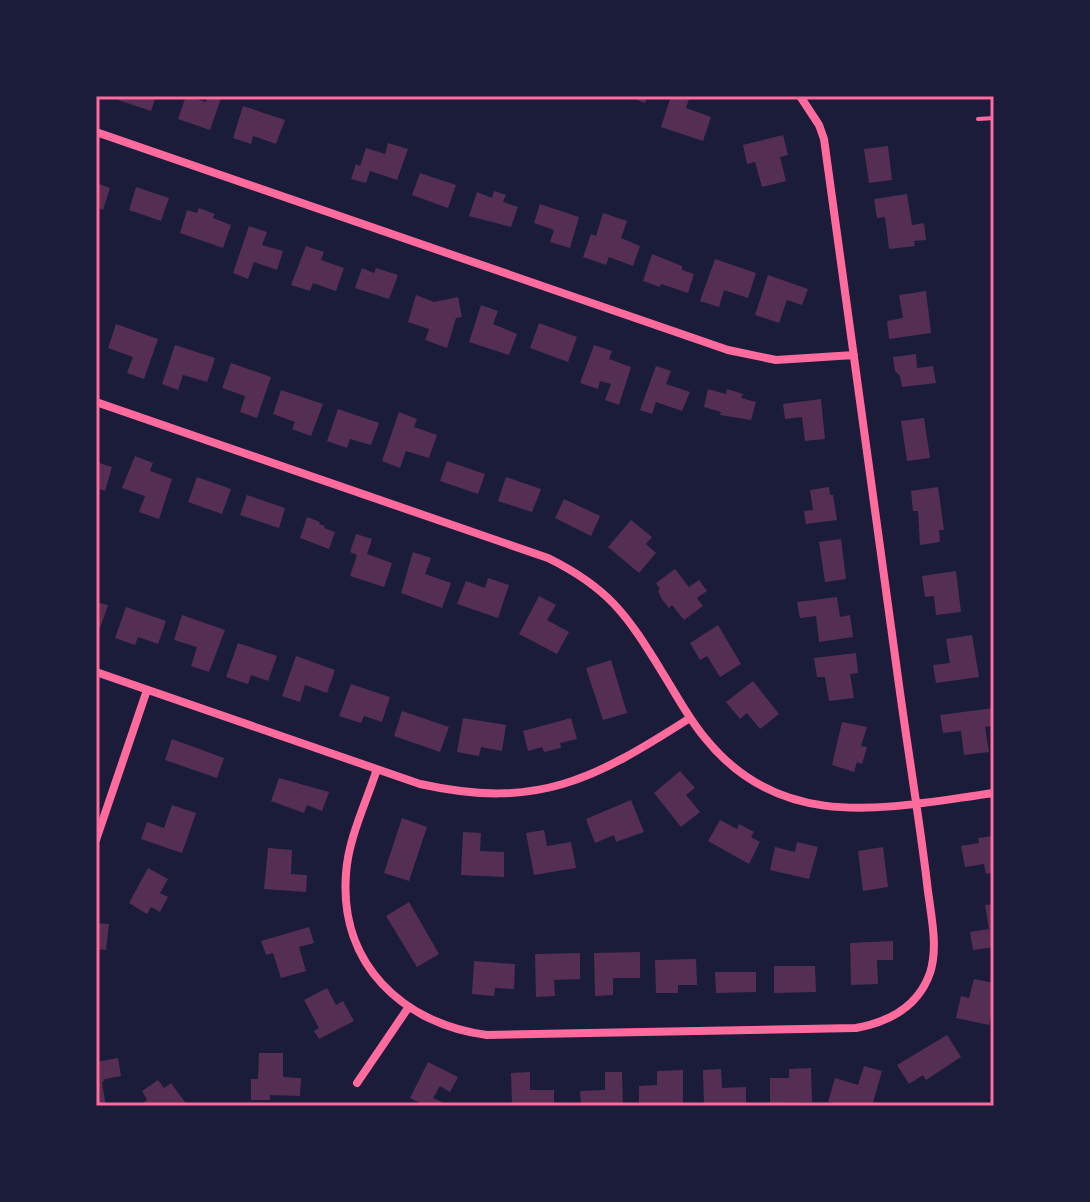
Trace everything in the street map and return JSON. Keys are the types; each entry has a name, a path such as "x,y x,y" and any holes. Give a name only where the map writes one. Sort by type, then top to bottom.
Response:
{"street":[{"path":"377,769 349,853 346,873 347,912 353,935 383,986 408,1008 447,1027 487,1035 856,1028 876,1024 904,1010 915,999 930,974 934,944 918,803 824,139 819,125 800,96"},
{"path":"96,132 728,350 776,360 854,355"},
{"path":"96,402 548,558 575,571 601,589 632,623 706,739 751,780 776,793 821,806 845,809 994,793"},
{"path":"96,672 377,769 447,790 502,794 561,786 628,758 690,718"},
{"path":"96,840 147,690"},
{"path":"357,1083 408,1008"}],"lane":[{"path":"978,119 994,118"}],"building":[{"path":"120,96 156,96 151,111 118,100"},
{"path":"186,96 206,102 208,96 221,98 210,130 178,119"},
{"path":"626,96 648,96 645,103"},
{"path":"671,96 690,96 686,108 711,117 703,141 661,127"},
{"path":"243,106 285,120 276,144 253,136 251,144 233,138"},
{"path":"783,135 788,155 780,157 786,181 762,187 755,162 747,164 743,145"},
{"path":"388,143 408,149 397,180 370,171 366,183 351,179 356,164 360,166 366,148 385,154"},
{"path":"888,146 892,180 869,183 864,149"},
{"path":"420,173 456,185 448,208 412,195"},
{"path":"96,183 110,188 103,210 96,207"},
{"path":"136,187 169,198 161,221 129,210"},
{"path":"494,191 506,195 503,202 518,207 511,227 469,216 477,192 492,198"},
{"path":"907,194 912,225 924,223 926,240 914,241 915,246 889,249 885,217 877,218 874,199"},
{"path":"540,204 579,217 570,248 550,242 554,230 534,223"},
{"path":"199,208 231,225 223,248 180,233 187,210 197,213"},
{"path":"603,213 627,221 621,238 640,246 633,266 609,257 606,265 583,257 591,234 596,236"},
{"path":"249,226 267,232 262,245 283,251 277,270 254,262 248,279 233,273"},
{"path":"306,246 324,252 321,260 344,268 336,291 313,283 310,291 291,285"},
{"path":"652,254 694,274 688,293 643,281"},
{"path":"715,259 756,273 748,298 724,290 719,307 700,301"},
{"path":"362,268 374,273 376,268 398,275 389,299 355,288"},
{"path":"768,275 808,289 802,305 787,300 779,323 755,315"},
{"path":"926,291 931,333 889,339 887,321 903,318 899,295"},
{"path":"416,295 434,302 458,297 462,317 456,318 447,348 425,340 429,329 408,322"},
{"path":"481,305 498,311 493,324 517,334 509,355 469,342"},
{"path":"539,323 577,337 568,362 530,348"},
{"path":"116,324 158,339 144,379 127,373 133,357 108,348"},
{"path":"175,345 215,358 207,382 183,375 178,390 162,384"},
{"path":"594,345 612,351 609,359 631,367 619,405 605,400 611,384 600,381 598,389 580,383"},
{"path":"916,354 917,368 933,366 936,383 902,387 893,357"},
{"path":"231,363 271,377 257,418 240,412 245,396 222,388"},
{"path":"656,366 671,371 666,384 690,392 682,411 656,402 652,414 640,410"},
{"path":"708,389 726,394 727,389 743,394 741,398 756,402 751,420 720,415 721,412 704,407"},
{"path":"281,390 323,404 311,436 292,429 295,422 273,414"},
{"path":"821,399 825,439 805,441 802,417 785,419 783,404"},
{"path":"338,409 379,423 371,445 350,439 347,448 327,441"},
{"path":"399,412 417,419 414,427 437,435 429,458 406,451 400,468 382,461"},
{"path":"924,418 930,458 907,461 901,421"},
{"path":"135,456 153,463 150,471 172,479 159,519 139,512 145,496 122,488"},
{"path":"447,461 485,474 478,494 440,481"},
{"path":"96,462 112,467 105,491 96,488"},
{"path":"197,477 231,489 222,514 188,502"},
{"path":"506,477 541,489 532,512 498,501"},
{"path":"829,487 837,520 806,524 804,511 813,510 810,490"},
{"path":"938,487 944,530 939,530 940,542 920,545 918,511 913,511 911,491"},
{"path":"247,495 285,508 279,528 240,515"},
{"path":"564,499 600,516 591,536 555,518"},
{"path":"307,517 335,532 329,549 300,538"},
{"path":"631,520 652,537 646,544 656,553 639,573 608,547"},
{"path":"356,534 372,539 367,554 392,563 384,587 350,576 357,555 350,552"},
{"path":"841,539 846,579 825,582 819,542"},
{"path":"413,552 431,558 425,574 451,583 442,608 401,593"},
{"path":"675,569 689,587 699,580 707,591 697,598 703,606 684,620 672,605 669,608 661,598 656,583"},
{"path":"956,571 961,612 936,615 934,596 925,597 922,576"},
{"path":"488,578 509,585 498,618 457,604 466,581 485,588"},
{"path":"539,596 556,605 547,620 569,632 557,654 519,634"},
{"path":"837,597 840,617 850,615 853,637 819,642 816,616 800,618 797,602"},
{"path":"96,602 108,605 100,628 96,627"},
{"path":"126,607 166,621 158,644 138,637 135,645 115,638"},
{"path":"182,615 225,630 209,672 191,666 197,647 174,640"},
{"path":"718,625 741,664 720,677 707,656 700,660 690,643"},
{"path":"972,635 979,677 936,683 933,665 950,663 946,639"},
{"path":"238,643 277,656 268,681 251,675 248,684 226,677"},
{"path":"856,653 858,673 850,674 854,698 829,701 825,677 817,677 814,658"},
{"path":"296,656 335,670 327,693 305,685 300,702 282,696"},
{"path":"611,660 627,713 603,720 586,668"},
{"path":"753,681 779,714 760,729 747,713 740,719 726,702"},
{"path":"351,684 390,697 382,722 364,716 361,723 339,716"},
{"path":"994,708 994,726 985,727 989,752 964,755 961,731 943,733 940,715"},
{"path":"402,711 449,727 440,752 394,736"},
{"path":"463,718 506,725 502,751 481,747 479,756 457,752"},
{"path":"571,718 577,739 560,743 561,748 544,752 542,747 528,751 523,731"},
{"path":"842,722 867,727 861,746 867,747 862,764 857,762 854,772 832,765"},
{"path":"172,739 224,758 217,778 165,760"},
{"path":"680,771 695,788 686,795 700,812 681,827 654,793"},
{"path":"279,778 329,792 322,811 307,805 304,813 271,801"},
{"path":"631,800 644,832 616,842 614,835 595,843 586,819"},
{"path":"172,805 196,813 182,853 141,839 147,822 164,828"},
{"path":"402,818 427,827 409,881 384,873"},
{"path":"720,820 737,829 739,824 754,832 751,837 760,842 749,864 708,841"},
{"path":"544,830 547,846 571,842 576,868 534,875 526,833"},
{"path":"463,832 481,833 480,851 504,852 504,877 461,875"},
{"path":"994,836 994,873 986,874 984,864 965,867 961,846 979,843 978,838"},
{"path":"797,842 818,847 809,879 770,870 775,847 795,852"},
{"path":"883,847 888,887 863,891 858,851"},
{"path":"268,848 292,850 291,874 307,875 306,892 264,889"},
{"path":"148,868 168,879 160,893 168,897 160,912 151,907 147,914 129,903"},
{"path":"409,902 439,954 417,967 386,916"},
{"path":"994,904 994,947 973,950 970,932 989,929 985,905"},
{"path":"96,923 109,924 106,950 96,949"},
{"path":"309,927 314,943 299,947 306,971 281,978 273,953 266,955 261,941"},
{"path":"893,941 893,960 877,960 878,984 851,985 850,943"},
{"path":"640,952 640,978 613,978 613,995 595,996 594,953"},
{"path":"580,953 580,979 554,980 555,996 536,997 535,954"},
{"path":"696,959 697,985 678,985 678,993 656,993 655,960"},
{"path":"474,961 515,964 514,989 495,988 494,996 472,994"},
{"path":"774,966 815,966 816,992 774,993"},
{"path":"715,972 756,972 756,992 716,993"},
{"path":"974,979 994,983 994,1004 989,1025 956,1018 961,996 969,998"},
{"path":"327,988 336,1005 343,1001 354,1021 319,1039 314,1031 319,1028 304,1000"},
{"path":"947,1035 961,1057 926,1080 923,1075 909,1084 897,1065"},
{"path":"259,1053 283,1053 283,1077 301,1078 300,1096 270,1095 270,1100 251,1100 251,1079 258,1079"},
{"path":"118,1058 121,1076 105,1079 102,1083 106,1106 96,1106 96,1062"},
{"path":"428,1062 458,1077 450,1092 440,1086 433,1098 442,1102 440,1106 426,1106 410,1098"},
{"path":"864,1066 882,1071 872,1106 842,1106 828,1102 835,1078 858,1085"},
{"path":"811,1068 812,1102 770,1103 770,1078 789,1078 789,1069"},
{"path":"721,1069 722,1088 746,1087 746,1106 704,1106 703,1070"},
{"path":"683,1070 683,1106 639,1106 639,1086 657,1085 657,1071"},
{"path":"530,1072 530,1090 554,1090 554,1106 512,1106 511,1073"},
{"path":"605,1072 622,1072 623,1106 581,1106 580,1091 605,1090"},
{"path":"158,1080 164,1088 171,1083 188,1106 147,1106 142,1091"}]}
